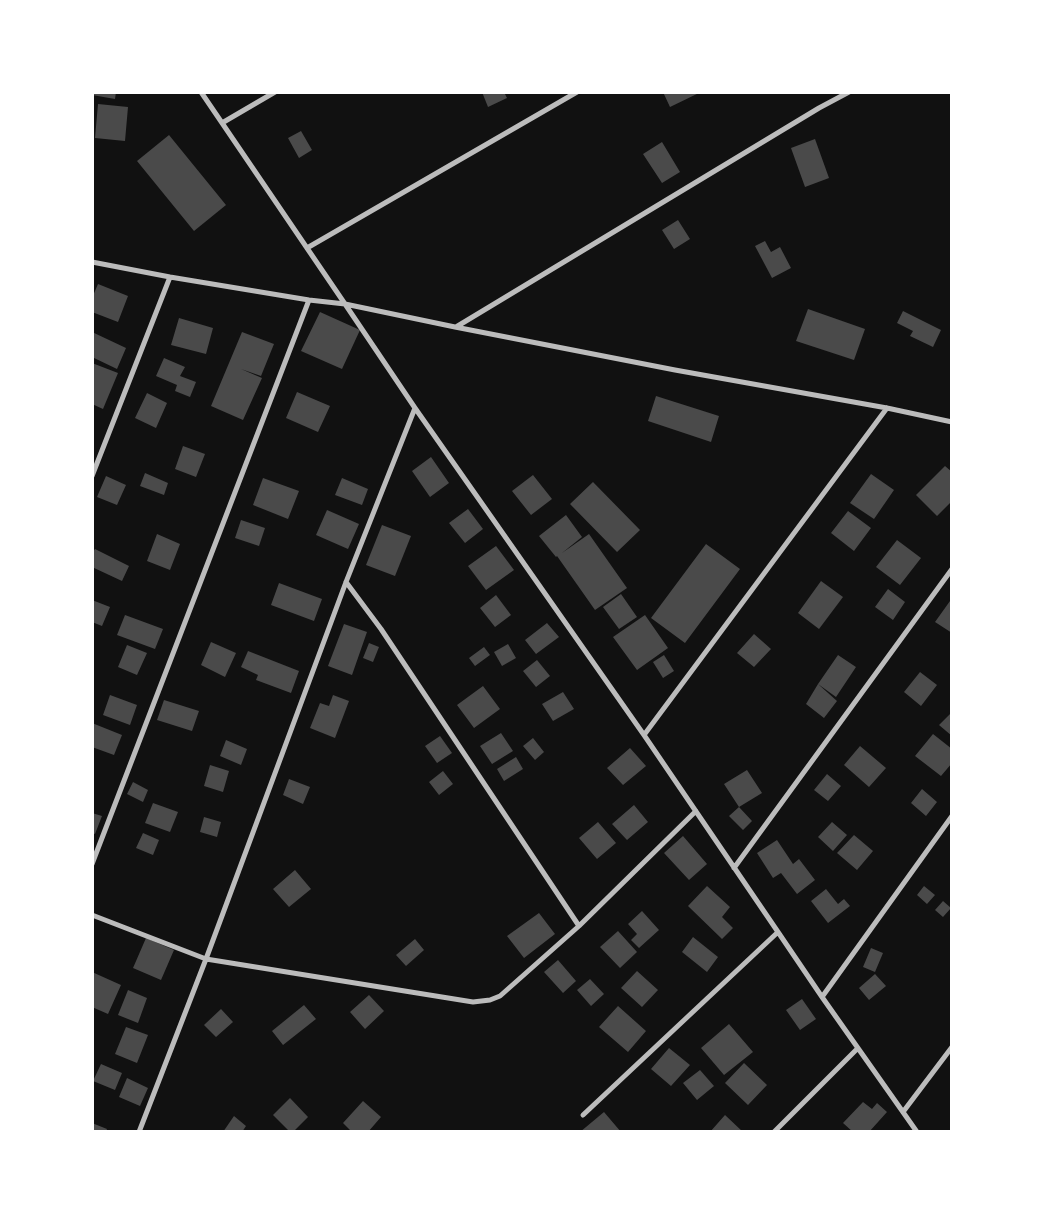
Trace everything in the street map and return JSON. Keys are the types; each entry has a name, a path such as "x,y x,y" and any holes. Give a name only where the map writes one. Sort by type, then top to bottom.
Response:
{"street":[{"path":"201,92 415,408 917,1132"},
{"path":"222,123 275,92"},
{"path":"307,248 577,92"},
{"path":"456,327 849,92"},
{"path":"92,262 170,278 346,304 675,370 887,408 952,422"},
{"path":"92,476 170,278"},
{"path":"92,864 309,300"},
{"path":"139,1132 206,959 346,582 415,408"},
{"path":"644,736 887,408"},
{"path":"734,868 952,569"},
{"path":"346,582 381,629 579,926"},
{"path":"92,915 206,959 473,1002 490,1000 500,996 579,926 696,811"},
{"path":"822,997 952,816"},
{"path":"583,1115 778,932"},
{"path":"903,1112 952,1047"},
{"path":"774,1132 858,1048"}],"building":[{"path":"92,92 116,92 115,99 92,95"},
{"path":"482,92 504,92 507,98 488,107"},
{"path":"663,92 701,92 670,107"},
{"path":"98,104 128,107 125,141 95,138"},
{"path":"301,131 312,150 299,158 288,138"},
{"path":"169,135 226,205 194,231 137,161"},
{"path":"815,139 829,178 805,187 791,148"},
{"path":"662,142 680,172 662,183 643,154"},
{"path":"678,220 690,239 674,249 662,230"},
{"path":"765,241 771,252 780,247 791,268 772,278 755,246"},
{"path":"98,284 128,296 118,322 92,312 92,298"},
{"path":"808,309 865,329 854,360 796,341"},
{"path":"903,311 941,330 933,347 910,336 913,331 897,323"},
{"path":"320,312 360,330 342,369 301,351"},
{"path":"179,318 213,328 206,354 171,345"},
{"path":"92,332 126,348 117,369 92,357"},
{"path":"242,332 274,344 261,376 241,369 262,378 243,420 211,406"},
{"path":"164,358 185,367 180,376 196,382 190,397 175,391 177,385 156,376"},
{"path":"92,363 118,373 103,409 92,404"},
{"path":"297,392 330,406 318,432 286,418"},
{"path":"147,393 167,403 156,428 135,418"},
{"path":"656,396 719,416 711,442 648,421"},
{"path":"183,446 205,454 196,477 175,469"},
{"path":"431,457 449,483 430,497 412,471"},
{"path":"945,466 952,472 952,501 937,516 916,495"},
{"path":"145,473 168,483 164,495 140,486"},
{"path":"871,474 894,490 874,519 850,503"},
{"path":"533,475 552,499 531,515 512,491"},
{"path":"106,476 126,485 117,505 97,497"},
{"path":"263,478 299,491 288,519 253,505"},
{"path":"342,478 368,489 362,505 335,495"},
{"path":"593,482 640,530 617,552 570,504"},
{"path":"468,509 483,529 465,543 449,523"},
{"path":"327,510 359,524 348,549 316,535"},
{"path":"848,511 871,528 854,551 831,533"},
{"path":"566,515 582,537 562,553 589,534 627,588 595,610 557,556 539,536"},
{"path":"241,520 265,528 259,546 235,538"},
{"path":"382,525 411,536 395,576 366,565"},
{"path":"157,534 180,544 170,570 147,561"},
{"path":"897,540 921,558 900,585 876,567"},
{"path":"706,544 740,569 685,643 651,618"},
{"path":"496,546 514,570 486,590 468,566"},
{"path":"95,549 129,566 122,581 92,567 92,553"},
{"path":"821,581 843,597 819,629 798,613"},
{"path":"279,583 322,599 314,621 271,605"},
{"path":"888,589 905,602 893,620 875,607"},
{"path":"621,594 637,617 619,629 603,607"},
{"path":"496,595 511,615 495,627 480,608"},
{"path":"92,600 110,607 102,626 92,622"},
{"path":"950,601 952,602 952,633 935,622"},
{"path":"125,615 163,629 155,649 117,635"},
{"path":"645,615 668,648 637,670 613,637"},
{"path":"547,623 559,637 536,654 525,640"},
{"path":"344,624 367,632 352,675 328,666"},
{"path":"754,634 771,649 754,667 737,653"},
{"path":"211,642 236,653 225,677 201,665"},
{"path":"369,643 379,647 373,662 363,658"},
{"path":"508,644 516,658 502,666 494,652"},
{"path":"127,645 147,653 137,675 118,667"},
{"path":"484,647 490,655 475,666 469,658"},
{"path":"248,651 299,671 291,693 256,680 258,675 241,667"},
{"path":"664,655 674,671 663,678 653,662"},
{"path":"838,655 856,667 836,697 818,684"},
{"path":"537,660 550,676 536,687 523,671"},
{"path":"920,672 937,685 921,706 904,692"},
{"path":"818,684 837,701 824,718 806,704"},
{"path":"483,686 500,709 474,728 457,705"},
{"path":"563,692 574,709 553,721 542,704"},
{"path":"110,695 137,705 130,725 103,715"},
{"path":"333,695 349,701 335,738 310,728 320,703 329,706"},
{"path":"164,700 199,711 192,731 157,720"},
{"path":"952,712 952,736 939,725"},
{"path":"92,723 122,735 114,755 92,747"},
{"path":"501,733 513,751 492,764 480,746"},
{"path":"933,734 952,749 952,763 941,776 915,756"},
{"path":"440,736 452,753 437,763 425,746"},
{"path":"533,738 544,752 535,760 523,746"},
{"path":"226,740 247,749 241,765 220,756"},
{"path":"860,746 886,768 869,787 844,765"},
{"path":"630,748 646,766 623,785 607,768"},
{"path":"516,757 523,769 504,781 497,769"},
{"path":"210,765 229,771 223,792 204,786"},
{"path":"747,770 762,793 739,807 724,784"},
{"path":"443,771 453,784 439,795 429,782"},
{"path":"827,774 841,786 828,801 814,790"},
{"path":"289,779 310,787 303,804 283,795"},
{"path":"133,782 148,790 143,802 127,794"},
{"path":"922,789 937,802 926,816 911,803"},
{"path":"153,803 178,812 170,832 145,823"},
{"path":"634,805 648,822 627,840 612,824"},
{"path":"739,807 752,821 743,830 729,816"},
{"path":"92,813 102,816 95,834 92,833"},
{"path":"204,817 221,822 217,837 200,832"},
{"path":"598,822 616,843 597,859 579,838"},
{"path":"832,822 847,835 833,851 818,837"},
{"path":"143,833 159,840 153,855 136,848"},
{"path":"854,835 873,851 857,870 837,853"},
{"path":"683,836 707,864 689,880 664,853"},
{"path":"777,840 793,864 799,859 815,880 797,894 781,873 773,878 757,853"},
{"path":"295,870 311,889 289,907 273,889"},
{"path":"707,886 730,907 722,917 733,928 722,939 688,906"},
{"path":"924,886 935,895 927,904 917,895"},
{"path":"826,889 838,904 844,899 850,906 828,923 811,901"},
{"path":"943,901 951,908 943,917 935,910"},
{"path":"642,911 659,930 639,948 631,940 637,934 628,924"},
{"path":"539,913 555,934 524,958 507,936"},
{"path":"618,931 637,952 620,968 600,947"},
{"path":"693,937 718,957 707,972 682,952"},
{"path":"146,938 174,950 161,980 133,968"},
{"path":"415,939 424,950 406,966 396,955"},
{"path":"871,948 883,953 875,972 863,967"},
{"path":"558,960 576,981 563,993 544,972"},
{"path":"637,971 658,990 642,1007 621,988"},
{"path":"92,972 121,985 108,1014 92,1007"},
{"path":"875,974 886,986 869,1000 859,988"},
{"path":"590,979 604,994 591,1006 577,990"},
{"path":"128,990 147,998 138,1023 118,1015"},
{"path":"369,995 384,1011 365,1029 350,1012"},
{"path":"802,999 816,1019 800,1030 786,1010"},
{"path":"304,1005 316,1019 283,1045 272,1031"},
{"path":"618,1006 646,1031 628,1052 599,1027"},
{"path":"221,1009 233,1022 216,1037 204,1025"},
{"path":"729,1024 753,1052 724,1075 701,1048"},
{"path":"126,1027 148,1035 137,1063 115,1054"},
{"path":"669,1048 690,1065 671,1086 651,1069"},
{"path":"744,1063 767,1085 748,1105 725,1083"},
{"path":"101,1064 122,1073 115,1090 93,1081"},
{"path":"700,1070 714,1086 697,1100 683,1083"},
{"path":"127,1078 148,1088 140,1106 119,1097"},
{"path":"290,1098 308,1117 293,1132 290,1132 273,1115"},
{"path":"363,1101 381,1117 368,1132 352,1132 343,1123"},
{"path":"863,1102 872,1109 877,1103 887,1112 869,1132 853,1132 843,1123"},
{"path":"604,1112 621,1132 580,1132"},
{"path":"725,1115 743,1132 710,1132"},
{"path":"234,1116 246,1126 242,1132 223,1132"},
{"path":"92,1123 107,1129 106,1132 92,1132"}]}
